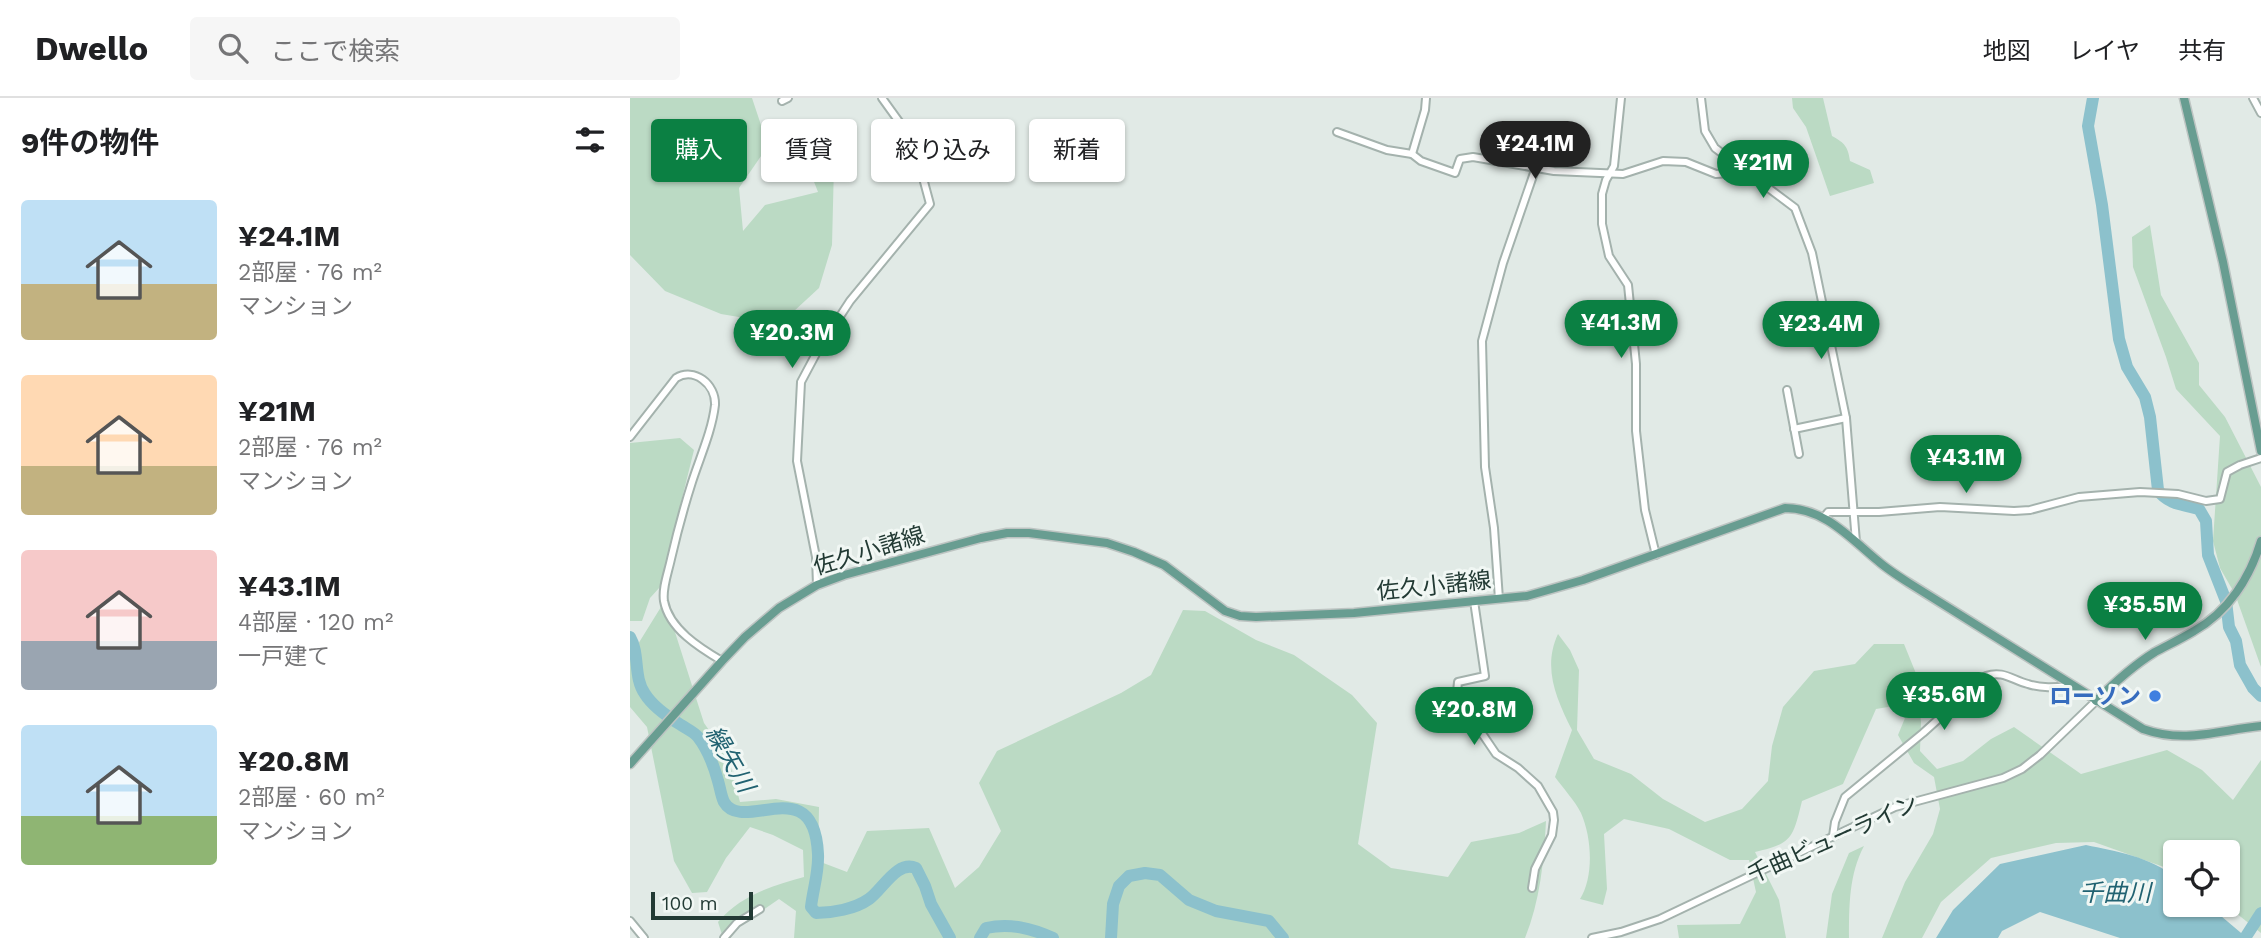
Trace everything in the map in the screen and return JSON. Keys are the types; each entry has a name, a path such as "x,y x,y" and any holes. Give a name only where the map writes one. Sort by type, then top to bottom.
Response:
{"main road":[{"path":"2183,98 2224,265 2261,451"},
{"name":"佐久小諸線","path":"630,764 722,661 779,608 817,585 855,571 981,538 1007,533 1029,533 1107,544 1134,552 1164,565 1213,603 1240,616 1354,613 1551,590 1785,508 1801,508 1824,517 1909,583 2143,729 2163,736 2187,737 2261,726"},
{"path":"2096,701 2153,653 2197,630 2219,613 2231,601 2255,561 2261,541"}],"street":[{"path":"817,585 816,557 797,461 801,382 850,301 930,204 914,142 882,98"},
{"path":"1412,153 1426,98"},
{"path":"1620,98 1614,166 1602,194 1602,224 1609,256 1628,285 1636,364 1636,431 1645,510 1656,555"},
{"path":"1701,98 1705,131 1715,148 1795,208 1806,234 1846,418 1856,542"},
{"path":"2253,98 2261,113"},
{"path":"1337,132 1387,150 1412,153 1421,161 1455,173 1460,159 1473,157 1554,171 1609,174 1633,172 1663,161 1685,162 1716,174 1747,172"},
{"path":"1499,598 1494,528 1485,467 1482,341 1503,263 1536,167"},
{"path":"630,437 682,374 693,374 703,379 710,387 714,396 713,417 691,483 663,594 668,614 682,632 698,647 722,661"},
{"path":"1787,390 1799,454"},
{"path":"1794,429 1846,418"},
{"path":"1824,517 1828,512 1879,512 1940,507 2030,510 2079,497 2140,492 2178,494 2206,501 2220,499 2227,472 2261,458"},
{"path":"1474,601 1485,676 1458,682 1460,701 1496,754 1518,768 1538,786 1553,812 1552,835 1535,869 1532,888"},
{"path":"1833,836 1844,797 1923,733 1986,676 2006,674 2028,684 2073,687"},
{"name":"千曲ビューライン","path":"1592,938 1622,932 1660,919 1895,807 1978,786 2012,774 2040,755 2096,701"},
{"path":"724,938 737,923 760,909"},
{"path":"630,921 644,938"}],"green space":[{"path":"630,98 752,98 761,125 761,156 747,176 747,119 651,119 651,182 743,182 739,188 743,231 765,205 818,192 814,182 834,182 832,245 819,288 780,324 721,314 665,291 630,255"},
{"path":"1792,98 1823,98 1832,136 1845,146 1850,161 1870,170 1874,183 1830,196 1806,127 1793,108"},
{"path":"2150,225 2161,295 2199,363 2199,385 2225,417 2261,487 2261,667 2235,594 2220,568 2213,541 2220,436 2176,389 2133,267 2132,237"},
{"path":"680,438 694,450 660,587 650,598 642,621 630,621 630,443"},
{"path":"661,607 674,629 704,723 728,757 740,802 776,799 819,807 818,861 847,872 867,831 929,828 955,888 979,867 1001,831 979,783 997,751 1121,693 1151,675 1183,610 1205,611 1256,640 1294,655 1352,695 1377,723 1358,844 1391,868 1448,877 1471,842 1519,833 1546,821 1540,881 1525,938 794,938 796,911 779,899 723,938 718,922 737,905 769,888 804,877 803,850 750,827 726,858 707,892 692,893 674,861 647,727 630,707 630,657"},
{"path":"1558,634 1570,650 1579,670 1577,730 1594,759 1631,774 1663,799 1705,822 1742,809 1768,781 1772,746 1783,707 1814,671 1855,664 1874,644 1904,644 1917,676 1921,722 1920,751 1937,769 1963,761 1991,739 2014,727 2081,774 2167,750 2202,770 2233,800 2261,760 2261,933 2240,916 2240,840 2163,840 2163,867 2094,842 2056,843 1991,858 1941,902 1922,938 1882,938 1905,882 1933,834 1940,809 1934,777 1914,763 1898,735 1905,718 1894,706 1876,709 1843,784 1802,801 1789,837 1777,846 1755,852 1779,900 1786,938 1679,938 1677,925 1740,924 1756,892 1749,860 1730,860 1669,829 1624,819 1604,834 1607,889 1603,905 1580,899 1588,880 1589,845 1581,813 1555,777 1572,730 1553,684 1553,647"},
{"path":"1864,846 1853,879 1849,938 1826,938 1832,894 1849,853"}],"water":[{"name":"千曲川","path":"2086,845 2132,856 2163,869 2163,917 2222,917 2247,938 2120,938 2040,912 2002,931 1998,938 1936,938 1953,910 2000,864"}],"waterway":[{"path":"2093,98 2088,126 2102,205 2119,339 2127,367 2145,397 2150,417 2158,490 2171,501 2199,509 2206,521 2208,555 2226,601 2229,627 2236,641 2240,665 2253,688 2261,696"},
{"name":"繰矢川","path":"630,637 641,687 661,711 698,737 713,764 724,802 733,810 746,812 792,809 804,815 814,829 818,854 811,907 816,913 843,910 857,905 869,899 896,872 903,868 916,868 931,904 950,938"},
{"name":"繰矢川","path":"1111,938 1113,904 1119,886 1129,876 1145,873 1160,875 1189,900 1216,911 1269,921 1283,938"},
{"path":"2245,938 2261,913"},
{"name":"繰矢川","path":"980,938 986,928 1004,926 1028,929 1053,938"}],"place":[{"name":"ローソン","path":"2155,696"}]}
